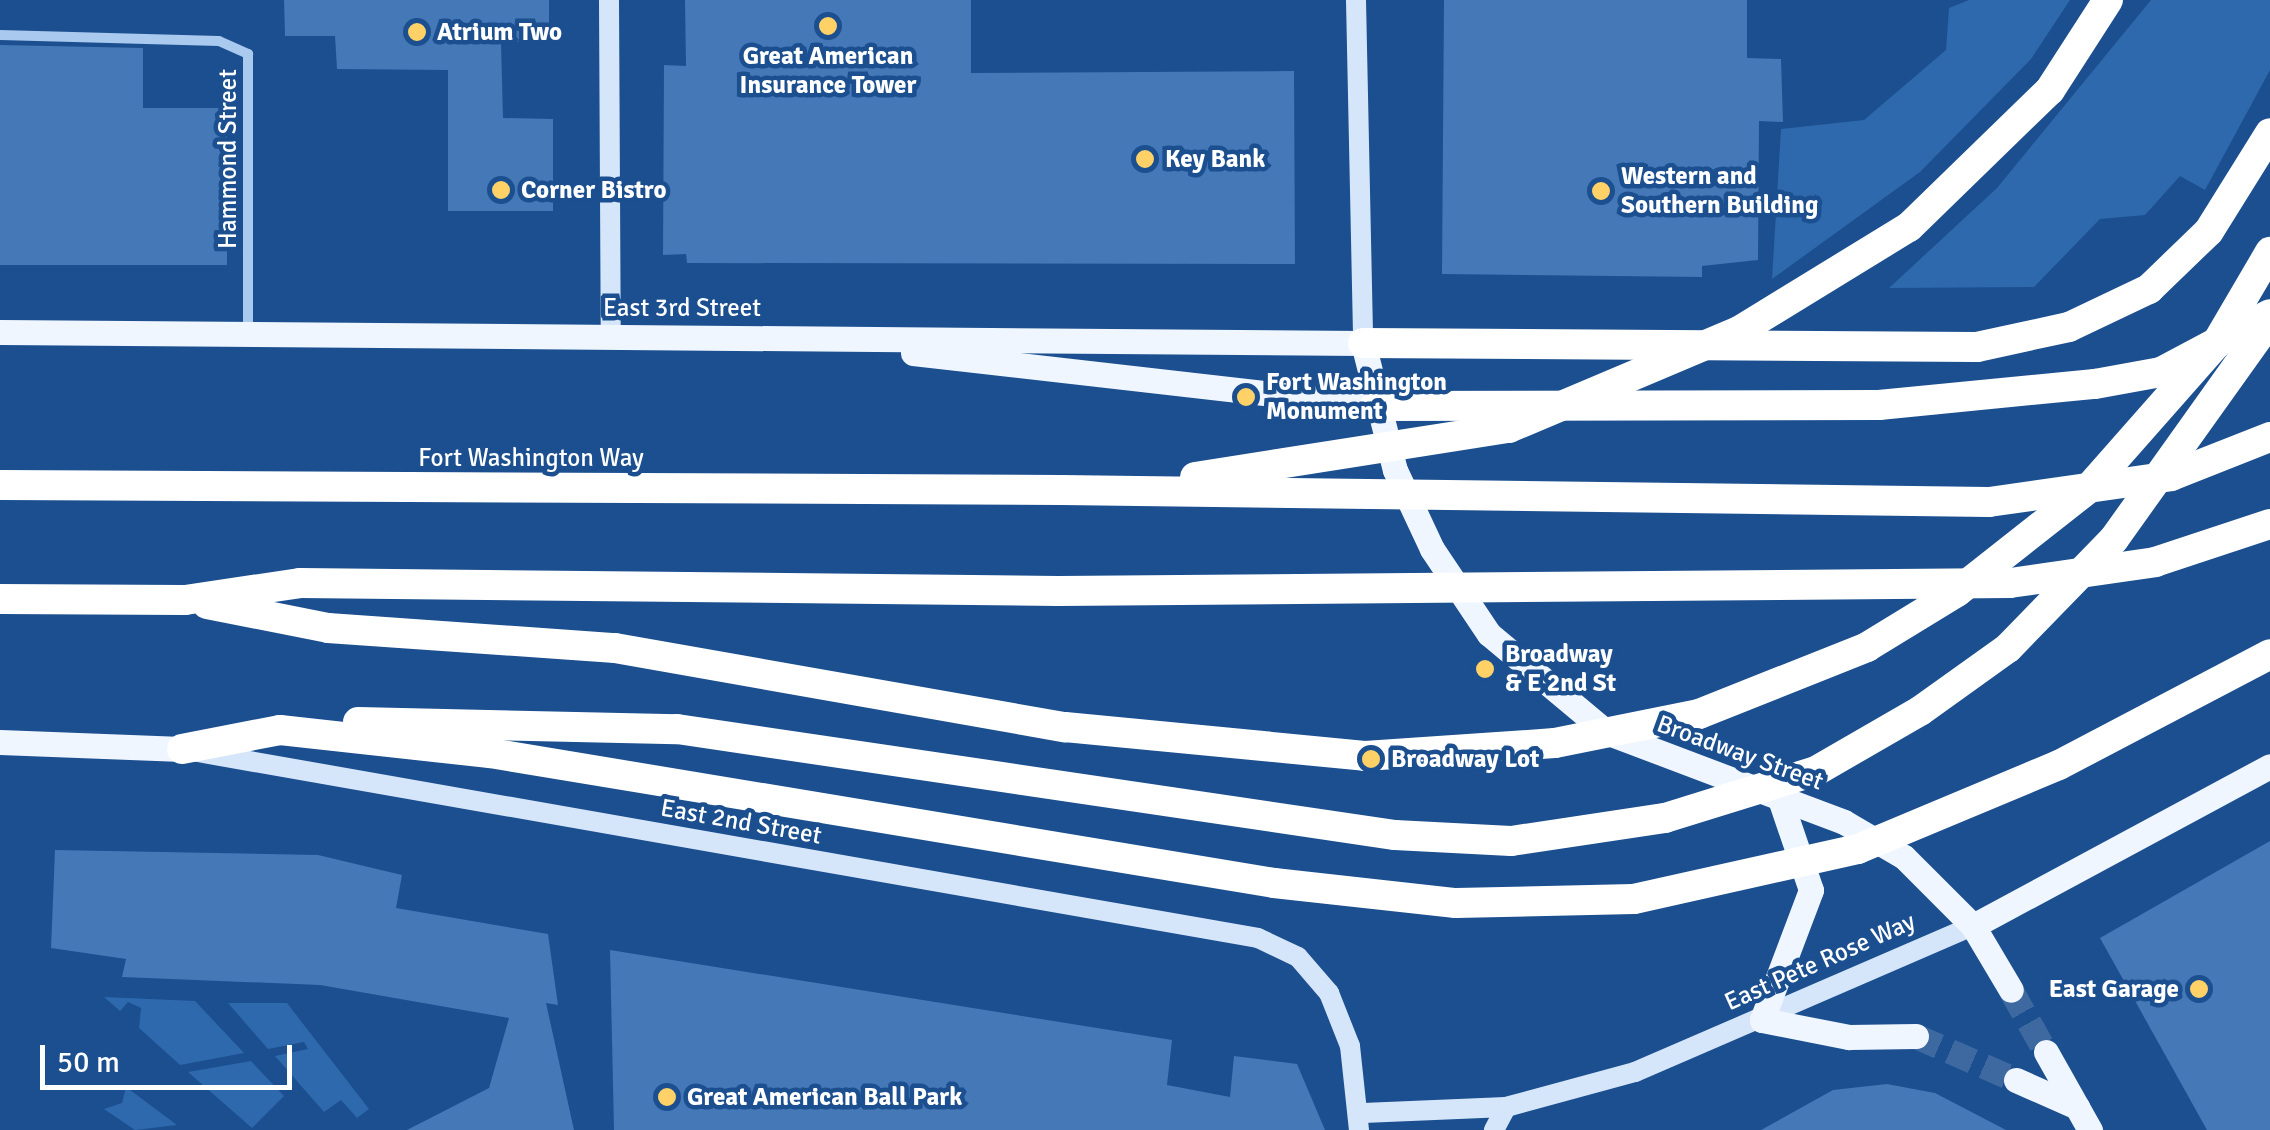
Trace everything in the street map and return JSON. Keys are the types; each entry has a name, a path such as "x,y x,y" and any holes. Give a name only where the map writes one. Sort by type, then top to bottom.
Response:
{"highway":[{"path":"1061,490 1294,467 1509,428 1739,331 1908,227 2050,90 2108,0"},
{"path":"1364,343 1977,347 2069,327 2150,289 2209,232 2270,133"},
{"path":"185,600 328,628 615,648 1066,727 1365,756 1556,743 1699,714 1867,647 1956,592 2089,488 2216,344 2270,252"},
{"path":"1375,406 1879,405 2095,384 2160,372 2270,318"},
{"path":"182,749 280,730 380,720 677,730 1395,835 1510,841 1665,818 1816,771 1920,710 2008,648 2114,539 2270,318"},
{"path":"1061,490 1989,502 2170,476 2270,437"},
{"name":"Fort Washington Way","path":"0,485 1061,490"},
{"path":"0,600 185,600 300,583 1058,590 2010,583 2155,562 2270,524"},
{"path":"280,730 490,753 1274,883 1456,903 1634,899 1858,850 2059,764 2270,654"}],"main road":[{"path":"609,0 612,337"},
{"name":"Broadway Street","path":"1356,0 1364,343 1375,406 1432,549 1490,634 1606,732 1781,802 1844,822 1904,857 1973,926 2011,990"},
{"name":"East 3rd Street","path":"0,332 1364,343"},
{"path":"781,338 1375,406"},
{"name":"East 2nd Street","path":"0,742 182,749 1258,938 1298,957 1329,993 1360,1121"},
{"name":"East Pete Rose Way","path":"1360,1121 1506,1107 1636,1072 1973,926 2270,766"},
{"path":"1781,802 1811,890 1762,1020 1849,1037 1916,1036"},
{"path":"2046,1052 2090,1130"},
{"path":"2016,1080 2078,1107"},
{"path":"1494,1130 1506,1107"}],"street":[{"name":"Hammond Street","path":"0,34 219,41 248,54 248,334"}],"shaded area":[{"path":"1969,0 2070,0 2031,59 1920,172 1772,279 1781,129 1864,120 1946,50 1949,8"},
{"path":"2151,0 2270,0 2270,70 2205,190 2180,176 2145,215 2100,219 2034,287 1889,288 1997,188"},
{"path":"104,997 195,1001 244,1053 180,1065 139,1028 141,1008 128,1002 120,1011"},
{"path":"228,1003 287,1003 369,1109 357,1118 341,1100 324,1112 275,1056 308,1049 304,1042 268,1049"},
{"path":"251,1061 284,1096 252,1128 188,1072"},
{"path":"126,1087 177,1125 135,1130 104,1109 122,1103"}],"building":[{"path":"284,0 549,0 549,41 501,42 503,118 553,119 553,211 448,211 448,70 337,69 335,36 285,36"},
{"path":"685,0 971,0 971,73 1294,71 1295,264 687,263 686,254 663,255 664,65 686,66"},
{"name":"Western and Southern Building","path":"1444,0 1747,0 1747,58 1781,59 1783,122 1759,121 1758,260 1702,266 1702,277 1442,274"},
{"path":"0,45 143,48 143,108 227,108 227,265 0,265"},
{"name":"East Garage","path":"2270,841 2270,1130 2207,1130 2100,938"},
{"path":"55,850 318,855 402,875 396,908 548,934 558,1005 546,1003 574,1130 407,1130 489,1088 509,1018 320,985 122,977 126,959 51,948"},
{"path":"610,950 1172,1040 1167,1085 1230,1097 1234,1056 1297,1064 1325,1130 614,1130"},
{"path":"1887,1084 1935,1093 2006,1130 1761,1130 1833,1090"}],"tunnel":[{"path":"2011,990 2046,1052"},
{"path":"1916,1036 2016,1080"}],"place":[{"name":"Great American Insurance Tower","path":"828,26"},
{"name":"Atrium Two","path":"417,32"},
{"name":"Key Bank","path":"1145,159"},
{"name":"Corner Bistro","path":"501,190"},
{"name":"Western and Southern Building","path":"1601,191"},
{"name":"Fort Washington Monument","path":"1246,397"},
{"name":"Broadway & E 2nd St","path":"1485,669"},
{"name":"Broadway Lot","path":"1371,759"},
{"name":"East Garage","path":"2199,989"},
{"name":"Great American Ball Park","path":"667,1097"}]}
